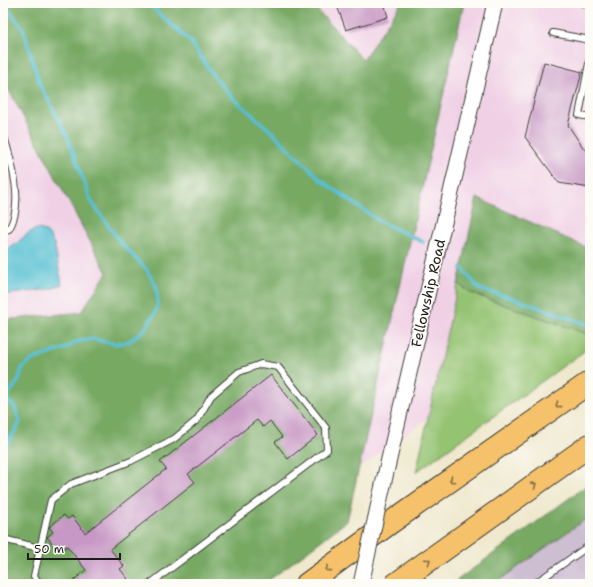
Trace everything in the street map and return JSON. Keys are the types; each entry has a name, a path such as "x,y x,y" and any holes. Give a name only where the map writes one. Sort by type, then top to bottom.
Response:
{"highway":[{"path":"307,584 390,523 590,382"},
{"path":"396,584 590,445"}],"street":[{"name":"Fellowship Road","path":"361,584 495,3"}],"lane":[{"path":"583,3 590,5"},
{"path":"553,33 590,40"},
{"path":"590,58 588,80 579,114 590,117"},
{"path":"3,133 16,177 15,219 9,229 3,231"},
{"path":"40,584 34,576 39,548 51,500 71,484 131,461 174,439 197,420 211,396 239,372 261,364 278,367 326,428 327,450 150,584"},
{"path":"3,539 39,548"},
{"path":"534,584 590,545"}],"shaded area":[{"path":"3,3 590,3 590,304 392,444 206,584 3,584"},
{"path":"590,516 590,584 494,584"}],"green space":[{"path":"3,3 311,3 363,60 401,3 464,3 347,521 264,584 3,584 3,320 81,312 107,273 3,79"},
{"path":"477,198 590,249 590,335 471,293 458,284"},
{"path":"458,284 471,293 590,335 590,347 416,472"},
{"path":"590,483 590,516 494,584 452,584"}],"water":[{"path":"37,229 46,231 54,243 62,284 51,289 3,295 3,251 13,246 33,230"}],"building":[{"path":"336,3 384,3 388,17 346,30"},
{"path":"544,62 582,72 568,125 584,149 590,150 590,188 559,183 525,137"},
{"path":"3,176 7,176 5,214 3,214"},
{"path":"271,375 318,435 288,459 275,442 282,437 270,421 263,427 257,420 188,474 195,482 110,549 124,566 120,569 128,579 123,584 69,584 86,570 67,546 59,552 47,537 53,532 49,527 64,515 68,519 72,516 85,533 166,469 160,462"}],"waterway":[{"path":"3,3 23,28 40,85 67,135 91,201 120,242 147,270 156,286 158,301 156,311 145,329 130,341 116,344 93,339 76,342 66,348 32,360 22,368 19,380 6,398 14,406 20,422 3,451"},
{"path":"147,3 191,42 212,74 233,98 272,132 321,180 379,221 423,242"},
{"path":"462,268 479,289 509,297 590,325"}]}
